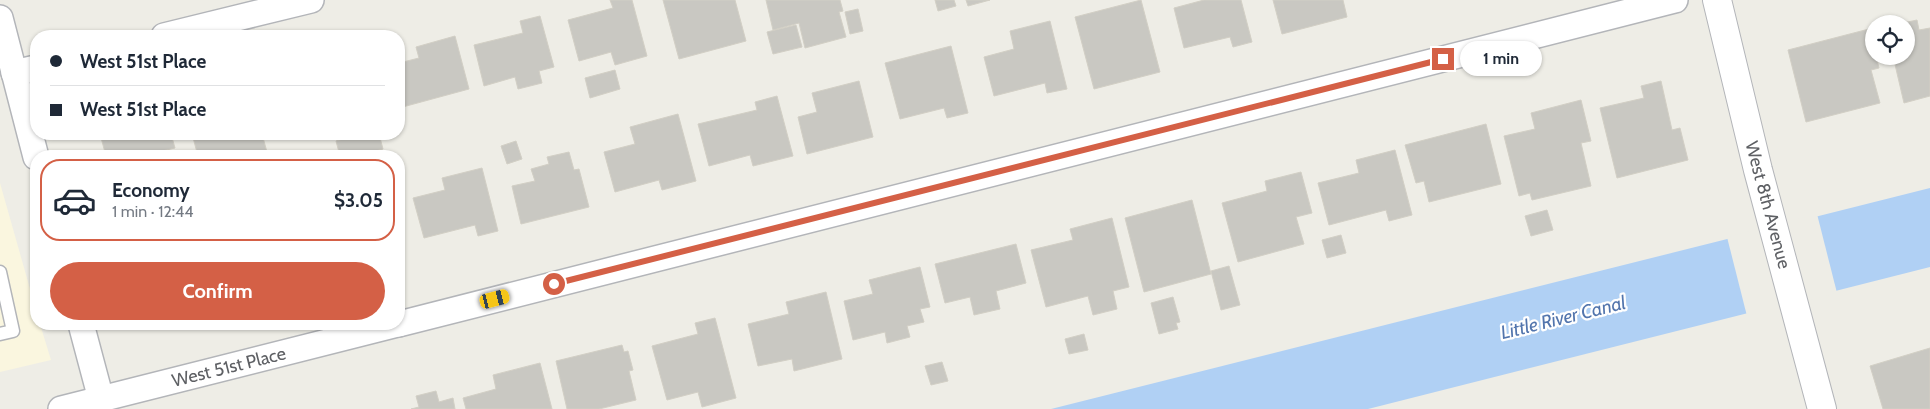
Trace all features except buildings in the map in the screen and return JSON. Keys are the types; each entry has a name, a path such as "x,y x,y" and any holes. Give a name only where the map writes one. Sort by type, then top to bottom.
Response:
{"street":[{"path":"188,30 311,0"},
{"name":"West 51st Place","path":"405,322 1675,0"},
{"name":"West 8th Avenue","path":"1717,0 1822,409"},
{"path":"0,18 17,73 30,130"},
{"path":"83,330 101,399"},
{"name":"West 51st Place","path":"60,409 374,330"}],"lane":[{"path":"0,272 13,331 0,334"}],"shaded area":[{"path":"0,183 30,289 30,330 42,330 51,360 0,372"}],"water":[{"name":"Little River Canal","path":"1930,188 1930,267 1368,409 1051,409"}],"pier":[{"path":"1817,214 1837,293 1747,316 1727,237"}],"route":[{"path":"554,284 1443,59"}]}
